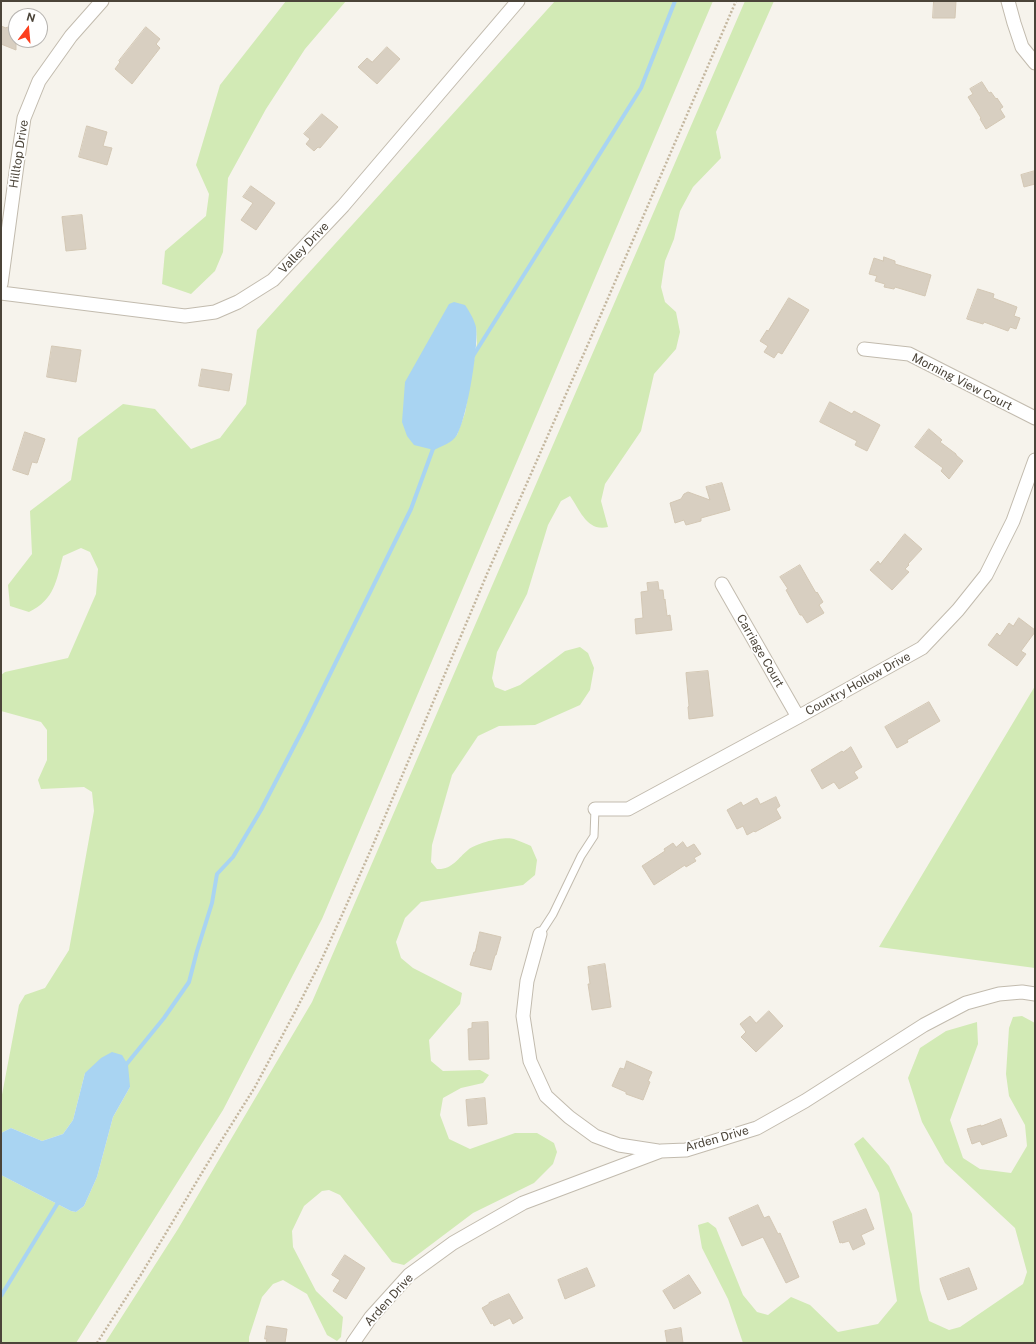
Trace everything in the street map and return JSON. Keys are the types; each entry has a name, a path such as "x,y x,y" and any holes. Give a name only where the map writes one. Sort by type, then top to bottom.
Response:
{"street":[{"name":"Hilltop Drive","path":"1,284 24,118 39,81 71,36 102,1"},
{"name":"Valley Drive","path":"1,293 185,316 215,312 238,302 272,280 343,206 518,1"},
{"path":"1008,1 1022,47 1035,63"},
{"name":"Morning View Court","path":"864,349 909,354 1035,418"},
{"name":"Country Hollow Drive","path":"595,809 628,809 922,648 958,610 986,575 1013,521 1035,460"},
{"name":"Carriage Court","path":"722,584 798,717"},
{"path":"540,934 527,981 523,1016 530,1061 546,1096 595,1136 619,1145 652,1151 661,1151"},
{"name":"Arden Drive","path":"353,1343 371,1317 409,1275 453,1243 523,1203 661,1151 686,1150 757,1128 806,1102 924,1025 966,1002 999,994 1022,992 1035,994"}],"lane":[{"path":"540,934 553,914 580,856 594,836 595,809"}],"path":[{"path":"97,1343 142,1273 255,1087 327,948 373,845 504,534 596,326 736,1"}],"green space":[{"path":"286,1 346,1 305,49 266,109 228,178 223,252 215,271 191,294 162,284 165,251 206,216 209,194 196,165 220,85"},
{"path":"555,1 713,1 322,919 223,1110 76,1343 1,1343 1,1175 71,1211 76,1212 84,1206 97,1177 113,1117 130,1087 85,1073 73,1120 63,1134 42,1141 11,1128 1,1133 1,1100 19,1005 25,995 45,988 69,950 94,811 92,792 84,787 41,789 38,780 47,760 47,730 41,722 1,711 1,675 5,672 68,658 96,594 98,569 90,552 81,548 63,556 56,581 49,595 38,607 29,612 10,606 8,585 32,554 30,511 71,480 78,438 123,404 155,409 191,449 220,438 246,404 257,330","holes":["476,326 477,343 465,413 457,435 448,443"]},
{"path":"745,1 774,1 716,132 721,158 693,187 680,211 674,239 665,261 661,287 665,302 676,312 680,332 676,349 654,374 641,431 605,484 601,501 608,527 601,528 589,523 570,496 561,501 548,525 527,594 497,652 492,678 495,687 505,691 520,685 565,651 580,647 588,653 594,668 590,690 580,705 535,725 499,726 478,736 452,775 432,845 431,862 437,869 442,869 451,866 472,847 497,839 514,839 531,846 537,860 535,875 523,885 421,902 405,918 396,942 401,958 413,968 462,993 460,1004 429,1040 431,1061 443,1071 480,1070 489,1075 483,1083 461,1088 443,1098 440,1115 449,1139 470,1149 515,1133 537,1133 554,1143 557,1152 553,1164 534,1183 473,1213 404,1265 392,1262 340,1195 329,1190 322,1191 304,1206 292,1231 293,1247 316,1291 343,1317 341,1337 337,1341 327,1335 307,1294 283,1280 273,1284 262,1297 249,1337 249,1343 105,1343 178,1229 312,1002"},
{"path":"1035,686 1035,968 879,947"},
{"path":"1022,1016 1035,1023 1035,1343 743,1343 728,1299 702,1248 698,1225 708,1222 716,1228 743,1295 757,1312 768,1315 791,1297 810,1305 838,1332 878,1324 897,1301 879,1193 854,1144 863,1137 889,1166 912,1214 920,1290 929,1321 949,1330 960,1327 1023,1284 1027,1272 1015,1228 945,1163 922,1122 908,1078 920,1048 946,1031 977,1022 978,1044 950,1120 963,1158 980,1169 1011,1173 1027,1146 1025,1125 1009,1096 1006,1074 1009,1028 1013,1017"}],"water":[{"path":"454,302 465,305 476,327 476,350 474,365 465,414 457,435 450,442 434,450 414,445 407,436 402,422 405,382 449,304"},
{"path":"112,1052 122,1055 128,1065 130,1087 113,1117 97,1177 84,1206 76,1212 71,1211 1,1175 1,1133 11,1128 42,1141 63,1134 73,1120 85,1073 101,1058"}],"building":[{"path":"934,1 956,1 955,18 933,18"},
{"path":"1,26 7,27 8,47 1,44"},
{"path":"146,27 160,39 156,44 160,48 132,84 115,69 120,62 119,61"},
{"path":"387,47 400,59 377,84 358,67 367,58 372,62"},
{"path":"982,82 989,93 991,92 996,99 997,98 1003,107 1000,109 1005,117 986,129 968,97 973,94 970,89"},
{"path":"322,114 338,127 320,148 318,147 314,151 306,144 310,139 304,134"},
{"path":"87,126 107,132 103,146 112,148 107,165 79,157"},
{"path":"1035,171 1035,184 1024,187 1021,175"},
{"path":"251,186 275,203 256,230 241,220 253,203 243,197"},
{"path":"82,215 86,249 66,251 62,217"},
{"path":"884,257 895,261 895,264 931,275 925,296 895,287 894,289 884,287 885,284 875,281 877,276 869,274 874,258 883,261"},
{"path":"978,289 994,294 993,298 1017,307 1014,316 1020,318 1016,329 1010,327 1008,331 984,322 983,324 967,319"},
{"path":"789,298 809,310 782,354 778,352 774,358 764,352 768,346 760,341"},
{"path":"52,346 81,350 76,382 47,377"},
{"path":"202,369 232,374 229,391 199,386"},
{"path":"830,402 852,414 854,411 880,425 867,451 855,445 857,441 820,422"},
{"path":"929,429 942,440 940,442 963,461 949,479 941,471 943,468 915,447"},
{"path":"25,432 45,439 37,463 32,462 28,475 13,470"},
{"path":"722,483 730,510 701,518 701,521 686,525 684,520 675,523 670,503 681,499 684,494 688,492 710,500 706,487"},
{"path":"905,534 922,549 905,569 909,572 892,590 870,570 878,561 880,564"},
{"path":"800,565 823,602 819,605 824,613 807,623 802,615 800,615 786,590 788,589 780,577"},
{"path":"658,582 659,590 663,590 667,616 670,615 672,630 636,634 635,619 643,618 641,592 648,591 647,583"},
{"path":"1019,618 1035,630 1035,632 1021,651 1026,654 1017,666 988,645 997,633 1000,636 1009,623 1013,626"},
{"path":"708,671 713,716 689,719 686,673"},
{"path":"929,702 940,721 907,740 908,742 897,748 885,727"},
{"path":"851,747 862,767 854,772 858,778 839,789 834,782 822,789 811,770"},
{"path":"776,797 780,806 776,809 781,818 747,835 743,826 737,829 727,810 741,802 743,806 757,798 760,804"},
{"path":"683,842 687,848 694,844 701,854 694,858 696,861 686,867 685,865 654,885 642,866 665,851 664,849 673,843 676,847"},
{"path":"480,932 501,937 491,970 470,965"},
{"path":"605,964 611,1007 592,1010 588,984 590,984 588,967"},
{"path":"769,1011 783,1026 756,1052 741,1037 746,1032 740,1024 750,1016 756,1023"},
{"path":"488,1022 489,1059 469,1060 468,1029 472,1028 472,1023"},
{"path":"627,1061 652,1072 643,1100 626,1094 626,1092 612,1086 620,1068 624,1069"},
{"path":"485,1098 487,1124 468,1126 466,1100"},
{"path":"1001,1119 1007,1136 982,1145 980,1141 972,1144 967,1129"},
{"path":"758,1205 764,1218 769,1216 778,1234 780,1233 799,1277 786,1283 763,1237 742,1246 729,1218"},
{"path":"866,1209 874,1229 861,1235 865,1244 853,1250 849,1241 840,1243 833,1222"},
{"path":"345,1255 365,1268 346,1299 333,1291 340,1280 332,1275"},
{"path":"587,1268 595,1286 565,1299 558,1280"},
{"path":"969,1268 977,1289 948,1300 940,1279"},
{"path":"689,1275 701,1293 674,1309 663,1291"},
{"path":"509,1294 523,1318 513,1324 510,1318 494,1326 493,1323 491,1324 482,1308 489,1303"},
{"path":"267,1326 287,1329 285,1343 266,1343 267,1339 265,1339"},
{"path":"681,1328 683,1343 667,1343 665,1331"}],"waterway":[{"path":"473,356 641,88 675,1"},
{"path":"125,1066 164,1018 189,982 212,903 217,874 233,857 261,810 305,725 411,509 434,446"},
{"path":"1,1296 59,1201"}]}
